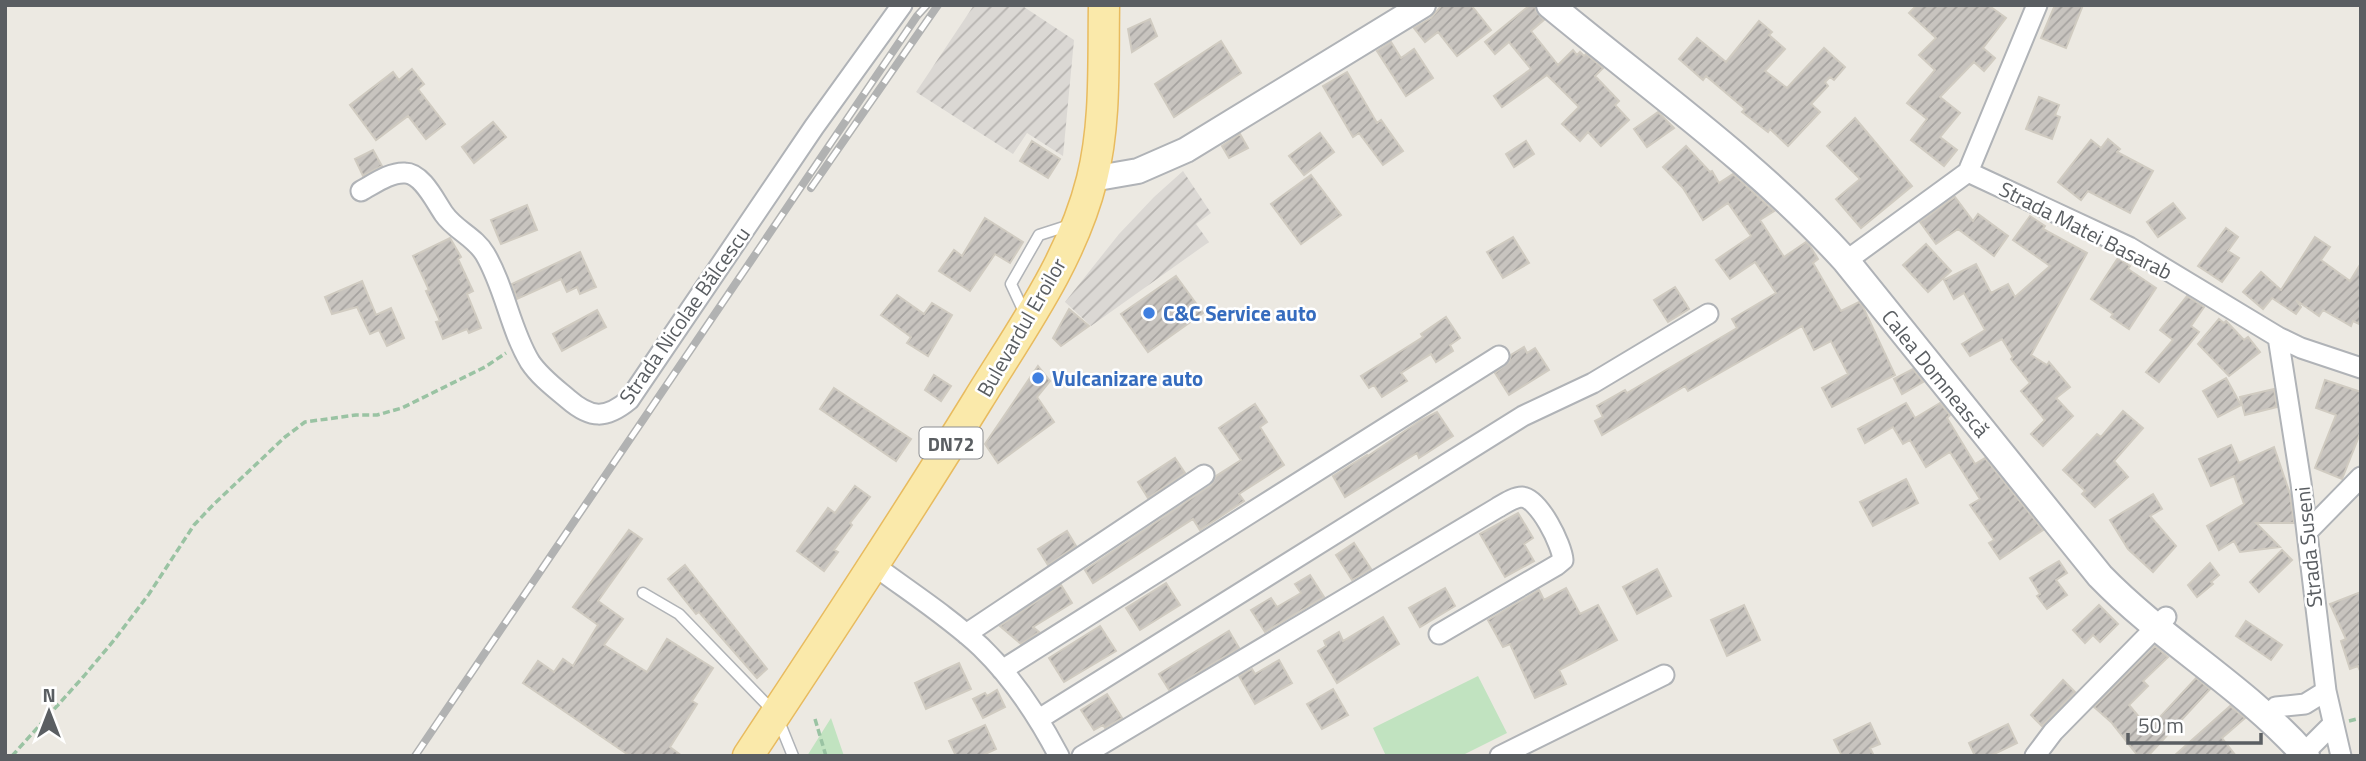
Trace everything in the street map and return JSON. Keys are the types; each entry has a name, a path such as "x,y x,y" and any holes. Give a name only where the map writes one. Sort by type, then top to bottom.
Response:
{"main road":[{"name":"Bulevardul Eroilor","path":"748,756 875,566 1027,320 1079,222 1092,179 1100,129 1104,5"},
{"name":"Calea Domnească","path":"1550,5 1783,195 1853,257"},
{"name":"Calea Domnească","path":"1571,5 1768,165 1820,212 1853,257 2111,569 2161,622 2312,752"},
{"name":"Calea Domnească","path":"2161,622 2276,706 2312,752"}],"street":[{"name":"Strada Nicolae Bălcescu","path":"361,191 394,174 413,174 450,223 476,242 483,251 498,280 521,343 531,363 546,381 576,406 591,413 604,415 616,411 629,400 814,127 902,5"},
{"path":"1092,179 1138,171 1186,150 1423,5"},
{"path":"1853,257 1968,172 2037,5"},
{"name":"Strada Matei Basarab","path":"1968,172 2129,247 2278,337 2301,348 2361,368"},
{"path":"1039,719 1522,416 1593,383 1708,314"},
{"name":"Strada Suseni","path":"2278,337 2296,444 2326,691 2341,756"},
{"path":"1002,670 1499,356"},
{"path":"966,634 1204,475"},
{"path":"2307,532 2361,477"},
{"path":"1082,756 1497,508 1514,499 1530,499 1560,544 1563,560 1439,634"},
{"path":"875,566 966,634 1002,670 1039,719 1059,756"},
{"path":"2035,756 2053,732 2161,622"},
{"path":"1500,756 1664,676"},
{"path":"2276,706 2305,704 2326,691"},
{"path":"2312,752 2333,724"}],"lane":[{"path":"643,593 679,614 776,714 793,756"}],"path":[{"path":"12,756 115,639 149,594 194,525 285,437 304,422 377,415 402,408 485,367 521,343"},
{"path":"815,719 826,756"}],"shaded area":[{"path":"974,5 1021,5 1074,40 1063,156 1027,133 1013,154 916,92"},
{"path":"1183,171 1211,213 1196,224 1209,242 1091,326 1065,302 1119,234"}],"green space":[{"path":"1478,676 1507,733 1461,756 1386,756 1373,728"},
{"path":"831,718 844,756 807,756"}],"building":[{"path":"1442,5 1471,5 1491,30 1457,56 1438,32 1425,42 1414,28 1431,18"},
{"path":"1530,5 1535,5 1536,11 1544,20 1531,31 1558,65 1573,50 1577,55 1580,52 1584,56 1586,54 1603,68 1595,76 1619,101 1615,105 1629,120 1601,146 1588,132 1580,141 1562,124 1579,107 1547,75 1502,107 1494,96 1531,69 1509,42 1495,54 1485,42"},
{"path":"1917,5 1988,5 2006,18 1983,48 1995,58 1984,71 1974,62 1940,97 1960,113 1940,137 1957,150 1944,166 1911,140 1927,119 1907,103 1935,70 1919,55 1936,38 1909,13"},
{"path":"2055,5 2083,5 2066,48 2041,38"},
{"path":"1150,19 1157,36 1132,52 1128,29"},
{"path":"1759,21 1772,32 1769,35 1785,49 1765,71 1787,88 1824,48 1845,67 1834,80 1830,77 1825,82 1828,86 1811,104 1820,112 1788,146 1770,129 1768,132 1742,112 1745,109 1706,76 1703,80 1679,59 1697,38 1726,62"},
{"path":"1221,41 1241,73 1174,117 1155,84"},
{"path":"1391,42 1401,58 1414,49 1433,78 1406,96 1377,51"},
{"path":"412,69 424,84 418,89 445,124 426,139 408,116 376,140 350,105 393,72 399,80"},
{"path":"1347,72 1377,123 1381,120 1403,151 1383,165 1359,133 1353,137 1323,86"},
{"path":"2039,97 2059,105 2055,115 2060,117 2052,139 2026,129"},
{"path":"1658,112 1674,128 1647,147 1634,129"},
{"path":"1855,118 1912,186 1861,228 1836,199 1860,179 1827,146"},
{"path":"493,122 506,137 474,163 462,147"},
{"path":"1320,133 1334,152 1304,175 1289,156"},
{"path":"1240,134 1248,148 1229,158 1222,146"},
{"path":"2108,139 2120,149 2117,152 2153,171 2130,213 2088,191 2081,200 2058,182 2091,140 2101,148"},
{"path":"1032,141 1060,159 1048,178 1020,161"},
{"path":"1526,141 1534,154 1514,167 1506,154"},
{"path":"1686,146 1710,172 1712,171 1719,183 1733,174 1774,211 1760,220 1784,257 1806,242 1810,246 1818,259 1813,263 1841,311 1859,302 1863,307 1895,375 1832,407 1822,388 1848,374 1831,341 1814,350 1802,326 1688,391 1685,386 1602,435 1595,421 1603,417 1597,406 1625,390 1627,393 1737,328 1732,319 1776,293 1755,262 1730,279 1716,260 1751,236 1728,203 1703,220 1683,188 1663,167"},
{"path":"373,150 382,166 363,176 355,159"},
{"path":"1311,175 1341,215 1301,244 1271,204"},
{"path":"1955,197 1973,221 1978,214 2008,236 1994,256 1958,229 1936,244 1920,222"},
{"path":"2173,203 2185,218 2158,237 2147,222"},
{"path":"527,205 537,230 501,244 491,220"},
{"path":"2030,216 2045,226 2043,229 2087,253 2031,355 2047,365 2049,362 2070,387 2056,398 2073,416 2043,446 2031,434 2045,420 2021,391 2030,383 2011,359 2013,357 2002,339 1970,356 1962,344 1985,330 1964,293 1954,299 1944,280 1976,264 1991,293 2008,284 2015,297 2050,266 2013,240"},
{"path":"985,218 1023,242 1010,263 995,254 970,291 939,271 954,250 962,256"},
{"path":"2226,228 2238,237 2228,251 2239,258 2222,282 2198,266"},
{"path":"1513,237 1529,263 1503,278 1487,252"},
{"path":"2315,237 2330,247 2321,260 2350,281 2361,263 2361,325 2353,321 2351,326 2323,310 2319,316 2296,300 2301,307 2296,314 2272,298 2263,309 2243,292 2261,272 2281,290"},
{"path":"450,238 461,257 458,259 473,291 467,294 481,328 469,333 467,329 443,339 436,322 440,321 426,291 429,290 413,256"},
{"path":"1926,244 1951,271 1928,292 1903,265"},
{"path":"580,252 596,287 580,294 577,287 567,292 561,279 517,299 512,284"},
{"path":"2118,258 2130,266 2128,269 2156,288 2129,329 2091,299"},
{"path":"1176,276 1203,313 1148,352 1121,314"},
{"path":"362,281 376,315 391,308 404,338 387,346 379,330 370,334 357,307 332,314 325,297"},
{"path":"1675,287 1689,309 1668,322 1654,300"},
{"path":"897,295 924,314 932,303 952,315 928,356 907,343 911,337 881,315"},
{"path":"2187,296 2204,307 2191,326 2199,332 2159,382 2146,372 2173,340 2160,330"},
{"path":"1069,309 1089,326 1061,346 1053,338"},
{"path":"597,310 606,327 562,351 553,334"},
{"path":"1446,317 1460,338 1450,345 1453,351 1436,362 1431,354 1401,373 1407,381 1382,397 1374,385 1369,388 1361,376 1423,337 1421,334"},
{"path":"2219,319 2224,323 2226,321 2244,340 2248,337 2260,352 2229,376 2198,344"},
{"path":"1524,347 1527,353 1535,348 1549,370 1509,395 1495,373 1509,362 1511,355"},
{"path":"1038,366 1050,381 1037,397 1054,422 998,463 985,444"},
{"path":"1913,369 1923,382 1902,394 1894,379"},
{"path":"934,375 951,386 941,401 925,390"},
{"path":"2226,378 2241,405 2218,417 2203,391"},
{"path":"2325,380 2361,392 2361,431 2342,479 2315,468 2336,415 2316,408"},
{"path":"834,388 911,439 896,461 820,409"},
{"path":"2274,389 2277,407 2245,415 2240,397"},
{"path":"1906,403 1915,418 1940,403 1950,415 1947,418 1975,464 1985,458 2043,530 2000,559 1989,543 1994,540 1970,505 1980,499 1950,452 1926,467 1910,440 1903,444 1893,427 1865,443 1858,429"},
{"path":"1255,404 1267,422 1260,427 1284,465 1239,494 1244,501 1200,530 1193,519 1093,583 1085,570 1211,485 1216,476 1241,460 1219,428"},
{"path":"2123,411 2143,428 2114,461 2128,477 2095,507 2082,494 2085,491 2063,470 2097,434 2101,437"},
{"path":"1437,412 1453,436 1419,458 1417,453 1345,497 1333,476"},
{"path":"2231,445 2239,463 2274,447 2290,494 2294,523 2256,523 2280,547 2240,552 2234,541 2219,550 2207,526 2244,504 2234,476 2211,486 2199,459"},
{"path":"1175,458 1185,473 1148,498 1138,482"},
{"path":"1906,479 1918,503 1873,526 1860,502"},
{"path":"855,486 870,497 850,523 852,525 834,550 838,552 824,571 797,551 828,508 835,513"},
{"path":"2153,494 2162,509 2150,516 2176,546 2153,572 2128,549 2110,520"},
{"path":"1518,513 1533,538 1524,544 1534,561 1505,577 1480,534"},
{"path":"629,530 642,539 598,601 623,619 604,645 647,672 667,639 713,668 692,701 697,704 670,747 682,756 630,756 523,683 538,661 554,672 563,659 573,666 598,625 573,607"},
{"path":"1067,531 1076,546 1048,565 1038,549"},
{"path":"1354,543 1371,569 1352,580 1336,555"},
{"path":"2282,550 2292,560 2259,592 2250,582"},
{"path":"2059,561 2067,573 2056,580 2067,595 2047,609 2037,596 2040,594 2030,578"},
{"path":"2210,563 2219,575 2211,582 2213,584 2197,597 2188,585"},
{"path":"685,565 767,669 757,678 699,612 696,614 668,579"},
{"path":"1657,569 1671,596 1637,614 1623,587"},
{"path":"1310,575 1324,597 1265,632 1251,610 1271,598 1277,607 1301,593 1295,584"},
{"path":"1166,583 1180,605 1140,630 1126,608"},
{"path":"1061,585 1072,603 1033,627 1039,632 1021,644 1000,626"},
{"path":"1445,588 1455,606 1420,627 1409,608"},
{"path":"1566,588 1580,614 1598,605 1617,640 1559,670 1566,684 1535,698 1510,644 1503,647 1488,620 1539,590 1544,600"},
{"path":"2361,592 2361,673 2358,666 2350,669 2341,641 2346,639 2330,604"},
{"path":"1744,605 1760,640 1727,656 1711,620"},
{"path":"2099,605 2118,624 2100,642 2093,635 2085,643 2073,630"},
{"path":"1383,617 1399,644 1337,683 1318,651 1326,646 1324,641 1339,632 1343,641"},
{"path":"2246,621 2282,645 2271,660 2236,636"},
{"path":"1100,626 1116,651 1064,682 1049,658"},
{"path":"1229,631 1239,648 1169,690 1159,674"},
{"path":"2155,646 2168,657 2143,681 2148,686 2129,705 2149,729 2196,678 2210,689 2148,756 2138,756 2111,722 2094,707"},
{"path":"1279,660 1292,683 1255,704 1239,676 1252,669 1255,674"},
{"path":"959,663 971,689 926,709 915,683"},
{"path":"2063,680 2075,692 2042,726 2031,715"},
{"path":"1333,689 1348,715 1322,729 1307,704"},
{"path":"997,690 1005,707 983,718 973,699 985,693 987,696"},
{"path":"1107,694 1122,718 1105,728 1103,725 1094,730 1081,710"},
{"path":"2230,706 2245,718 2222,738 2236,756 2174,756"},
{"path":"1870,723 1880,744 1870,748 1874,756 1842,756 1834,740"},
{"path":"2008,724 2017,743 1990,756 1975,756 1969,743"},
{"path":"985,725 996,749 981,756 956,756 949,741"}],"railway":[{"path":"415,756 927,5"},
{"path":"811,188 938,5"}],"place":[{"name":"C&C Service auto","path":"1149,313"},
{"name":"Vulcanizare auto","path":"1038,378"}]}
